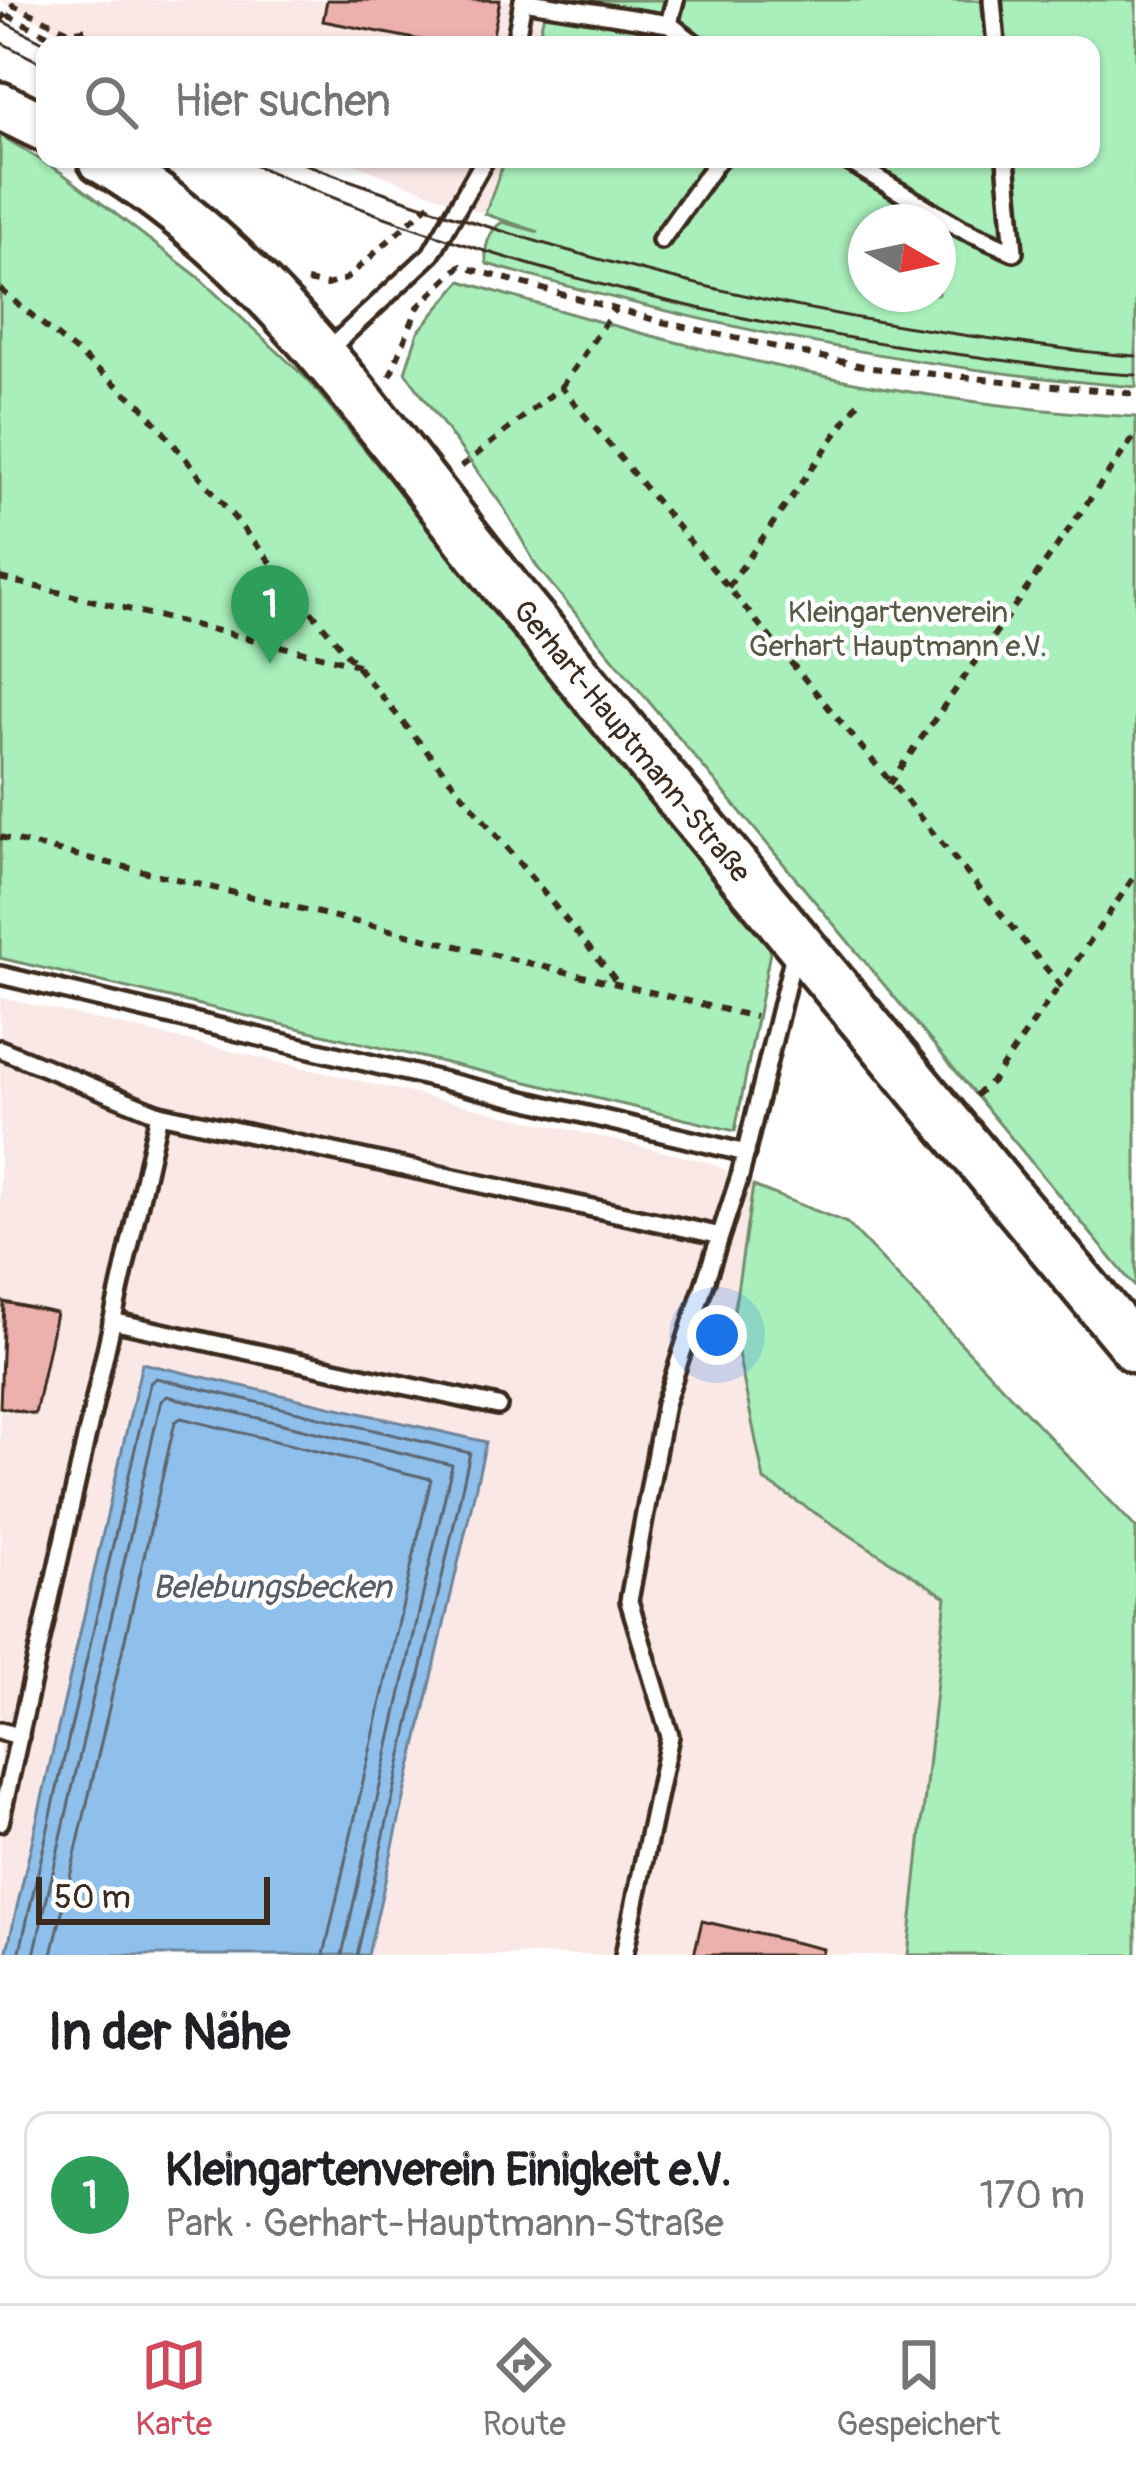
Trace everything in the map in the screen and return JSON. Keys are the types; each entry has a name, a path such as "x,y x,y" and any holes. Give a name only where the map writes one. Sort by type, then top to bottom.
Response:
{"street":[{"path":"0,106 36,124"},
{"name":"Gerhart-Hauptmann-Straße","path":"114,168 171,208 260,287 322,356 1136,1349"}],"lane":[{"path":"516,36 523,0 594,20 669,24 685,36"},
{"path":"669,24 675,0"},
{"path":"992,0 995,36"},
{"path":"322,356 431,254 479,168"},
{"path":"661,241 713,168"},
{"path":"860,168 962,229 1014,251 1007,168"},
{"path":"624,1955 670,1736 629,1601 665,1404 746,1153 774,1021 798,941"},
{"path":"0,975 746,1153"},
{"path":"0,1049 158,1114 717,1234"},
{"path":"0,1822 158,1114"},
{"path":"112,1321 498,1406"},
{"path":"0,1731 20,1736"}],"path":[{"path":"46,36 3,18 13,5 71,32 94,28"},
{"path":"311,284 346,279 436,198"},
{"path":"389,375 418,307 460,266 615,309 872,368 1136,394"},
{"path":"0,289 142,406 619,984"},
{"path":"478,454 561,387 615,309"},
{"path":"561,387 1060,985"},
{"path":"728,587 863,396"},
{"path":"889,784 1136,434"},
{"path":"0,578 358,665"},
{"path":"0,837 774,1021"},
{"path":"968,1102 992,1082 1136,874"}],"shaded area":[{"path":"0,0 547,0 539,36 69,36"},
{"path":"364,168 502,168 485,214"},
{"path":"0,997 708,1162 788,1199 1136,1605 1136,1955 0,1955"}],"green space":[{"path":"547,0 1136,0 1136,387 971,369 808,342 487,264 490,235 502,222 539,232 485,214 502,168 1100,168 1100,36 539,36"},
{"path":"0,135 36,157 36,168 62,173 197,276 309,381 771,947 735,1131 0,958"},
{"name":"Kleingartenverein Gerhart Hauptmann e.V.","path":"461,281 794,370 964,400 1136,417 1136,1288 537,567 504,508 405,372 418,332"},
{"path":"753,1186 847,1223 1136,1528 1136,1955 908,1955 946,1597 764,1480 732,1324"}],"water":[{"name":"Belebungsbecken","path":"142,1363 486,1442 368,1955 6,1955"}],"building":[{"path":"327,0 500,0 493,36 400,36 323,21"},
{"path":"4,1302 56,1313 35,1414 0,1407"},
{"path":"702,1921 823,1949 822,1955 694,1955"}],"tram line":[{"path":"0,20 36,38"},
{"path":"0,42 36,60"},
{"path":"263,168 505,257 686,305 870,341 1136,375"},
{"path":"317,168 457,217 706,287 963,335 1136,356"}],"place":[{"name":"Kleingartenverein Einigkeit e.V.","path":"270,664"}]}
